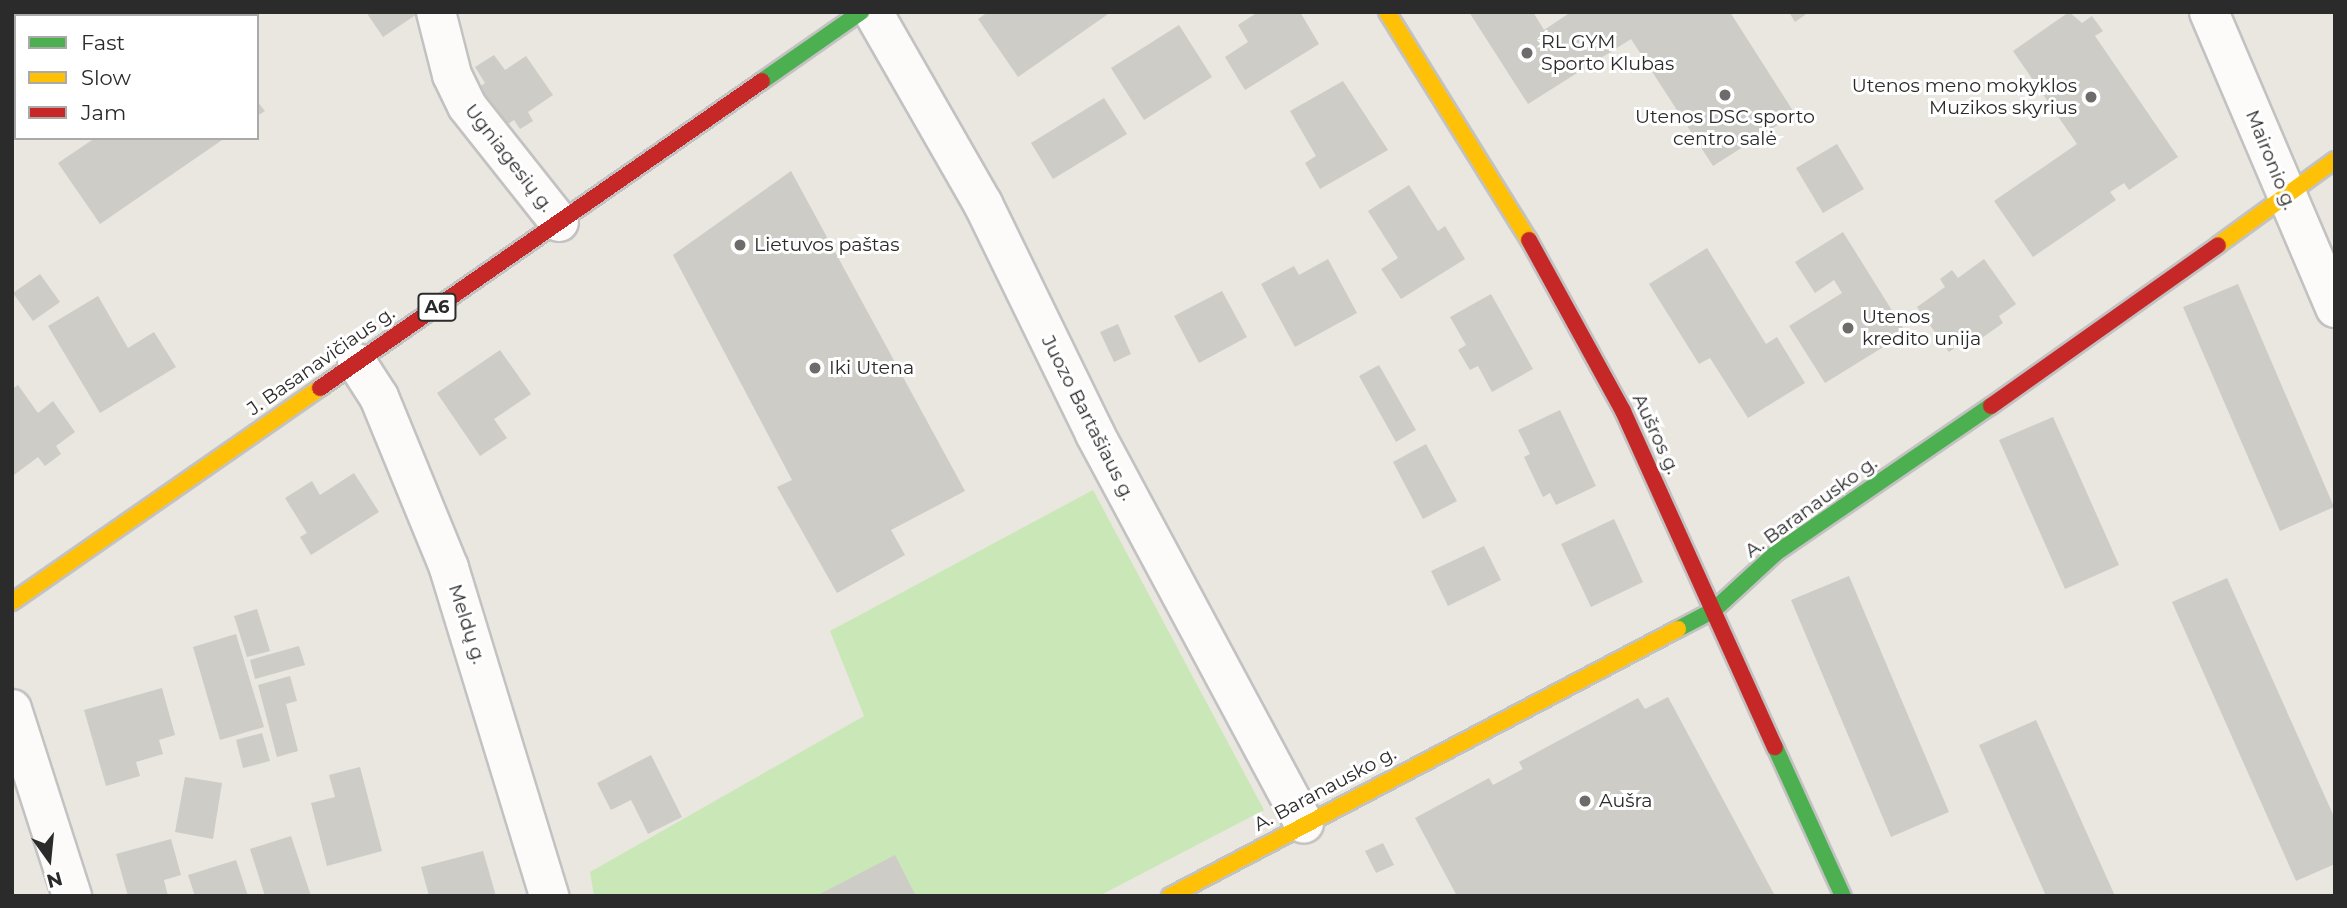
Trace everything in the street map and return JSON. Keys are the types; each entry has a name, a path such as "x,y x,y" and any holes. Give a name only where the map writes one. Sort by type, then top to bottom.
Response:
{"street":[{"name":"Ugniagesių g.","path":"436,12 452,75 467,106 559,222"},
{"name":"J. Basanavičiaus g.","path":"12,602 862,12"},
{"name":"Juozo Bartašiaus g.","path":"873,12 983,204 1095,433 1304,823"},
{"name":"Aušros g.","path":"1387,12 1501,189 1553,279 1623,411 1843,896"},
{"name":"Maironio g.","path":"2210,12 2285,196 2335,308"},
{"name":"A. Baranausko g.","path":"1170,896 1304,823 1714,610 1776,553 2056,362 2335,160"},
{"name":"Meldų g.","path":"357,363 379,397 449,568 549,896"},
{"path":"12,709 72,896"}],"green space":[{"path":"1093,490 1264,810 1099,896 594,896 590,872 864,716 830,631"}],"building":[{"path":"48,12 138,14 49,14"},
{"path":"366,12 420,12 383,37"},
{"path":"988,12 1111,12 1018,77 978,19"},
{"path":"1258,12 1300,12 1319,44 1245,90 1225,57 1248,42 1238,25"},
{"name":"Utenos DSC sporto centro salė","path":"1469,12 1533,12 1544,30 1571,12 1730,12 1795,114 1713,166 1631,39 1528,104"},
{"path":"1789,12 1809,12 1795,22"},
{"name":"Utenos meno mokyklos Muzikos skyrius","path":"2069,12 2082,23 2092,16 2103,31 2095,36 2178,157 2129,190 2124,183 2110,192 2116,200 2033,257 1994,201 2077,144 2013,51"},
{"path":"1179,25 1212,77 1144,120 1111,68"},
{"path":"494,55 505,70 526,56 553,95 528,112 533,121 520,129 514,120 496,132 470,93 485,83 475,67"},
{"path":"1343,81 1388,150 1320,189 1305,163 1316,156 1290,111"},
{"path":"1104,98 1127,134 1053,179 1031,143"},
{"path":"259,104 265,111 259,115"},
{"path":"92,140 222,140 100,224 58,163"},
{"path":"1837,144 1864,189 1823,213 1796,168"},
{"name":"Iki Utena","path":"791,171 965,491 891,530 905,555 837,593 777,487 792,480 673,255"},
{"path":"1409,185 1438,231 1445,226 1465,259 1401,299 1381,269 1398,258 1368,211"},
{"path":"1843,232 1906,333 1825,383 1789,326 1842,293 1834,280 1815,293 1795,262"},
{"path":"1707,248 1766,344 1777,337 1805,383 1748,418 1710,358 1699,364 1649,284"},
{"path":"1328,259 1357,313 1295,347 1261,284 1294,266 1299,275"},
{"path":"1984,259 2016,304 1999,316 2003,323 1972,345 1967,339 1949,352 1917,307 1945,287 1940,279 1952,270 1958,278"},
{"path":"40,274 60,302 33,321 13,293"},
{"path":"2238,284 2334,507 2280,531 2183,307"},
{"path":"1222,291 1247,337 1199,363 1174,316"},
{"path":"1491,294 1533,369 1492,392 1478,366 1470,370 1458,350 1466,345 1450,317"},
{"path":"98,296 128,348 154,332 176,367 100,413 48,326"},
{"path":"1118,324 1131,354 1114,362 1100,332"},
{"path":"500,350 531,394 494,419 507,438 480,456 437,393"},
{"path":"1379,365 1416,430 1396,442 1359,376"},
{"path":"18,385 38,413 53,401 75,432 56,446 61,454 45,466 38,457 14,475 12,389"},
{"path":"1560,410 1596,486 1556,505 1550,493 1543,497 1524,457 1530,454 1518,430"},
{"path":"2053,417 2119,565 2065,589 1999,440"},
{"path":"1426,444 1457,501 1423,519 1393,462"},
{"path":"354,473 379,512 311,555 300,537 307,533 285,498 312,481 320,495"},
{"path":"1614,519 1643,582 1591,607 1561,544"},
{"path":"1484,546 1501,580 1448,606 1431,571"},
{"path":"1849,576 1949,812 1891,837 1791,600"},
{"path":"2227,578 2335,819 2335,864 2296,881 2172,602"},
{"path":"257,609 270,651 247,657 234,616"},
{"path":"236,634 264,727 220,740 193,647"},
{"path":"299,646 305,665 255,679 250,660"},
{"path":"290,676 297,701 286,704 298,751 277,757 258,685"},
{"path":"162,688 175,735 159,740 163,754 136,762 140,776 106,786 84,710"},
{"name":"Aušra","path":"1668,697 1775,896 1457,896 1415,818 1489,778 1493,785 1523,769 1519,762 1638,698 1645,709"},
{"path":"2036,720 2115,896 2046,896 1979,745"},
{"path":"262,733 270,761 243,768 236,740"},
{"path":"651,755 682,817 648,834 631,800 611,810 597,783"},
{"path":"360,767 382,851 327,866 311,803 335,797 329,775"},
{"path":"185,777 222,783 213,839 175,832"},
{"path":"291,836 311,896 265,896 250,849"},
{"path":"171,839 181,875 164,880 168,896 128,896 116,854"},
{"path":"1383,843 1394,865 1376,873 1365,851"},
{"path":"483,851 496,896 429,896 421,867"},
{"path":"895,855 916,896 816,896"},
{"path":"236,860 248,896 195,896 188,875"}],"traffic: fast":[{"path":"762,81 861,12"},
{"path":"1678,629 1714,610 1776,553 1991,406"},
{"path":"1775,747 1843,896"}],"traffic: slow":[{"path":"1387,12 1529,240"},
{"path":"2218,245 2335,160"},
{"path":"12,602 320,388"},
{"path":"1170,896 1678,629"}],"traffic: jam":[{"path":"320,388 762,81"},
{"path":"1529,240 1623,411 1775,747"},
{"path":"1991,406 2218,245"}],"place":[{"name":"RL GYM Sporto Klubas","path":"1527,53"},
{"name":"Utenos DSC sporto centro salė","path":"1725,95"},
{"name":"Utenos meno mokyklos Muzikos skyrius","path":"2091,97"},
{"name":"Lietuvos paštas","path":"740,245"},
{"name":"Utenos kredito unija","path":"1848,328"},
{"name":"Iki Utena","path":"815,368"},
{"name":"Aušra","path":"1585,801"}]}
